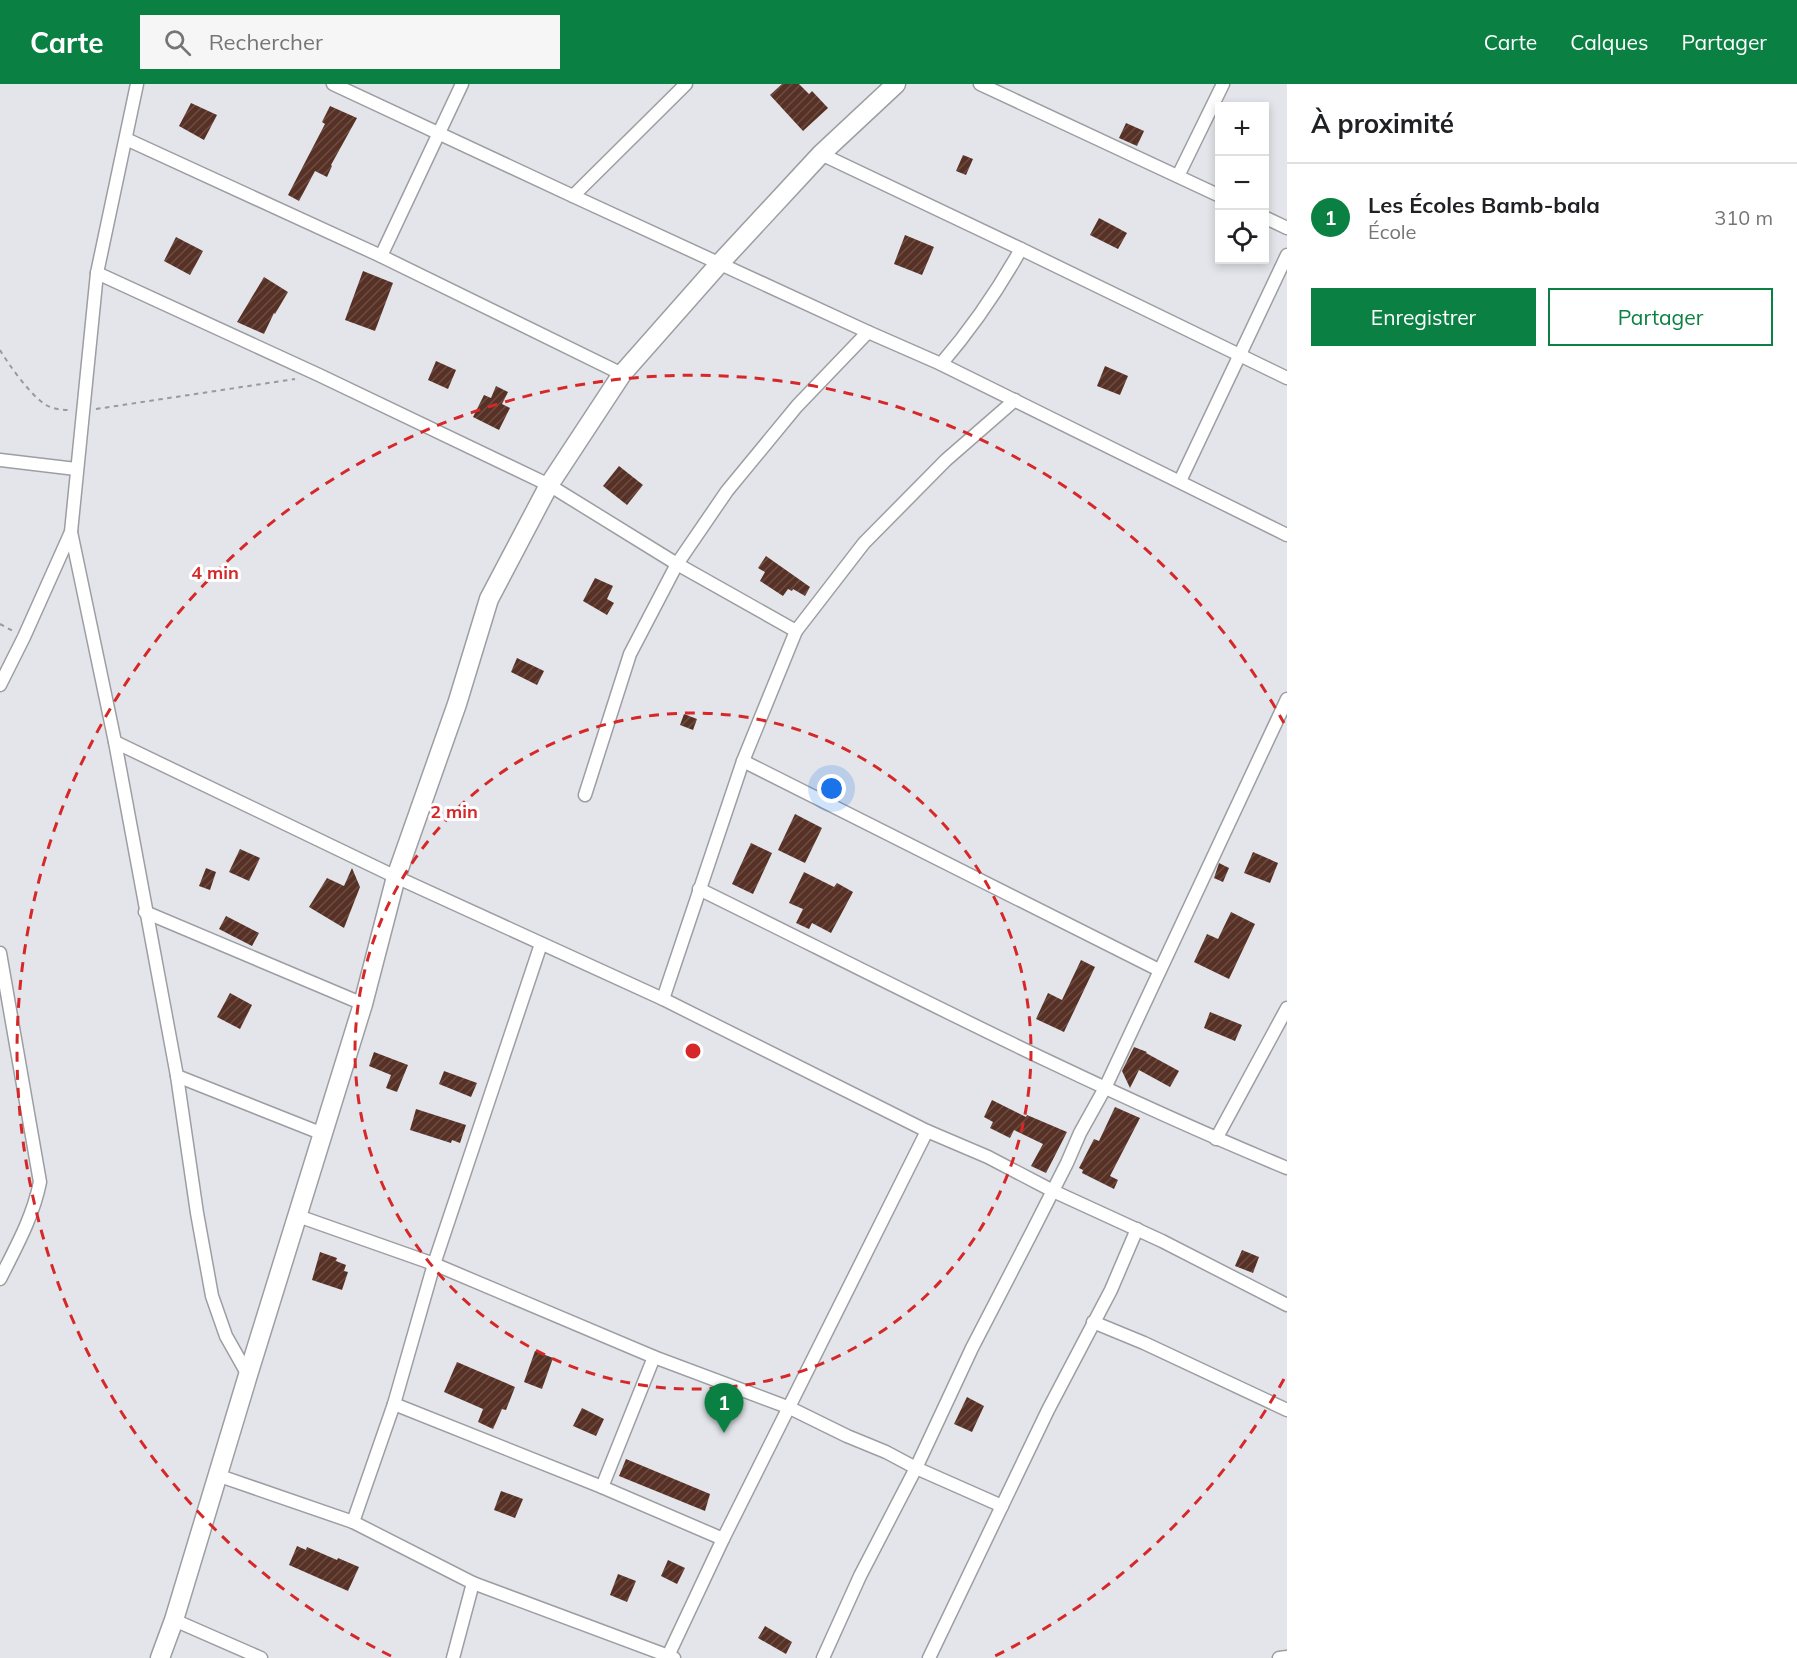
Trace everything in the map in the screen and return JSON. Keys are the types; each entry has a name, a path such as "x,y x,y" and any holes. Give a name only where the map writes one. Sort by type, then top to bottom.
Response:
{"street":[{"path":"137,84 97,273 71,532 115,742 177,1076 197,1214 212,1296 226,1336 248,1375"},
{"path":"333,84 941,364 1287,535"},
{"path":"381,256 462,84"},
{"path":"573,196 686,84"},
{"path":"160,1658 174,1620 363,1004 396,877 457,704 489,599 549,485 622,374 821,154 896,84"},
{"path":"980,84 1215,194"},
{"path":"1178,176 1223,84"},
{"path":"126,139 381,256 622,374"},
{"path":"821,154 1287,378"},
{"path":"1269,219 1287,228"},
{"path":"941,364 999,288 1021,249"},
{"path":"1180,481 1287,255"},
{"path":"97,273 319,375 549,485 677,564 795,631"},
{"path":"585,795 630,654 677,564 727,491 797,406 868,332"},
{"path":"663,999 743,761 795,631 864,543 946,460 1015,400"},
{"path":"0,460 76,469"},
{"path":"0,685 71,532"},
{"path":"822,1658 860,1576 916,1468 972,1348 1105,1088 1287,699"},
{"path":"115,742 396,877 663,999 927,1131 988,1157 1053,1191 1137,1229 1287,1305"},
{"path":"743,761 1159,970"},
{"path":"699,889 1105,1088 1216,1139 1287,1168"},
{"path":"145,912 363,1004"},
{"path":"353,1522 394,1404 434,1264 541,944"},
{"path":"0,953 3,988 40,1182 30,1218 0,1279"},
{"path":"1216,1139 1287,1008"},
{"path":"177,1076 323,1134"},
{"path":"217,1475 353,1522 473,1583 671,1657 723,1539 927,1131"},
{"path":"298,1216 434,1264 654,1357 790,1408 1002,1506"},
{"path":"929,1658 1002,1506 1111,1290 1137,1229"},
{"path":"1094,1322 1287,1410"},
{"path":"602,1487 654,1357"},
{"path":"394,1404 602,1487 723,1539"},
{"path":"453,1658 473,1583"},
{"path":"174,1620 261,1658"},
{"path":"1279,1658 1287,1657"}],"path":[{"path":"0,350 31,392 45,404 60,410 82,411 319,375"}],"building":[{"path":"782,84 799,84 809,94 812,91 828,108 803,131 770,95"},
{"path":"191,103 217,115 204,140 179,126"},
{"path":"330,106 357,118 331,165 327,177 315,171 299,201 288,195 325,124 322,122"},
{"path":"1126,123 1144,131 1137,146 1119,138"},
{"path":"963,155 973,159 966,175 956,171"},
{"path":"1099,218 1127,233 1118,249 1090,235"},
{"path":"905,235 934,247 922,275 894,264"},
{"path":"176,237 203,251 190,275 164,261"},
{"path":"363,271 393,283 375,331 345,320"},
{"path":"264,277 288,292 264,334 237,322"},
{"path":"436,361 456,370 448,389 428,380"},
{"path":"1105,366 1128,376 1120,395 1097,386"},
{"path":"496,386 508,392 502,404 510,408 499,430 473,417 484,395 491,398"},
{"path":"619,466 643,485 627,505 603,486"},
{"path":"766,556 810,587 805,596 793,589 792,591 788,589 783,596 760,581 765,572 758,568"},
{"path":"595,578 613,586 607,599 614,603 607,615 583,601"},
{"path":"517,658 544,671 537,685 511,672"},
{"path":"684,714 697,719 693,730 680,725"},
{"path":"795,814 822,828 805,863 778,850"},
{"path":"751,843 772,853 753,894 732,884"},
{"path":"240,849 260,858 249,881 229,872"},
{"path":"1253,852 1278,863 1270,883 1244,873"},
{"path":"1219,863 1229,868 1223,882 1214,878"},
{"path":"206,868 216,872 210,890 199,886"},
{"path":"352,868 360,887 344,928 309,907 327,878 344,886"},
{"path":"804,872 834,887 837,883 853,892 831,933 812,923 809,929 796,923 803,909 789,903"},
{"path":"1231,912 1255,924 1229,979 1194,962 1207,934 1218,939"},
{"path":"226,916 259,933 252,946 219,929"},
{"path":"1081,960 1095,967 1064,1032 1036,1019 1048,993 1062,1000"},
{"path":"230,993 252,1005 240,1029 217,1017"},
{"path":"1210,1012 1242,1025 1235,1041 1204,1028"},
{"path":"1134,1047 1179,1071 1170,1087 1139,1070 1130,1088 1122,1071"},
{"path":"374,1052 408,1065 397,1092 386,1088 391,1075 369,1066"},
{"path":"444,1071 477,1083 471,1097 439,1084"},
{"path":"992,1100 1026,1117 1027,1115 1067,1132 1046,1173 1031,1166 1043,1144 1014,1130 1010,1138 990,1128 993,1122 984,1117"},
{"path":"1115,1107 1140,1118 1110,1176 1118,1180 1114,1189 1082,1173 1083,1170 1079,1168 1094,1139 1099,1141"},
{"path":"416,1109 466,1125 460,1143 452,1140 451,1143 410,1130"},
{"path":"1242,1250 1259,1257 1253,1273 1235,1266"},
{"path":"320,1252 337,1258 336,1261 346,1265 344,1271 348,1272 342,1290 312,1280"},
{"path":"535,1351 553,1358 542,1389 524,1382"},
{"path":"457,1362 515,1387 506,1410 502,1409 493,1429 478,1422 483,1409 444,1392"},
{"path":"967,1397 984,1406 972,1432 954,1424"},
{"path":"582,1408 604,1419 596,1436 573,1426"},
{"path":"626,1459 710,1494 705,1511 619,1476"},
{"path":"501,1491 523,1499 515,1518 494,1510"},
{"path":"297,1546 306,1550 307,1547 359,1567 348,1591 289,1565"},
{"path":"668,1560 685,1568 677,1584 661,1576"},
{"path":"618,1574 636,1581 627,1602 610,1595"},
{"path":"765,1626 792,1642 786,1654 758,1638"}],"place":[{"name":"Les Écoles Bamb-bala","path":"724,1433"}]}
